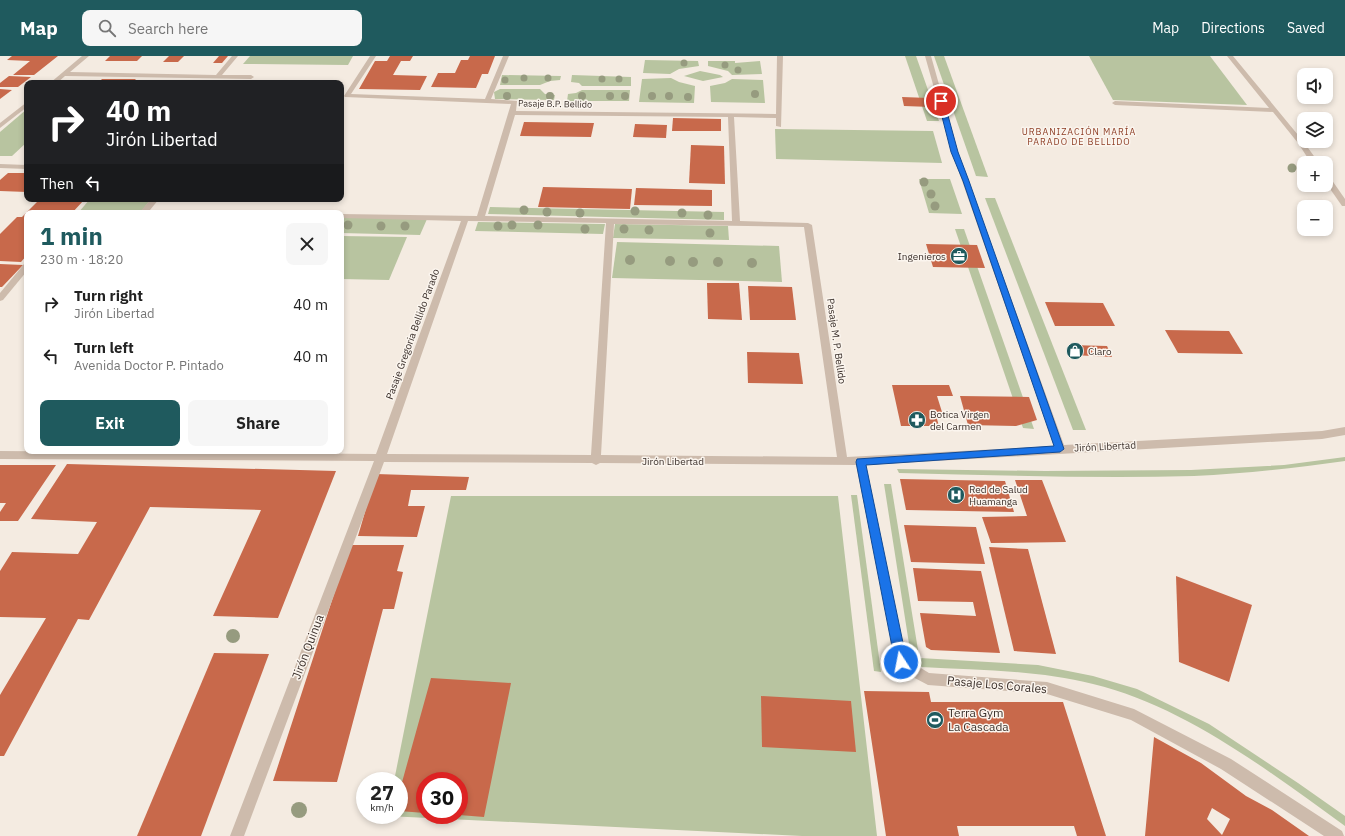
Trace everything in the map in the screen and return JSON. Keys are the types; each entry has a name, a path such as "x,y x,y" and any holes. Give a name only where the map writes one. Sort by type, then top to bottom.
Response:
{"street":[{"path":"57,80 86,56"},
{"path":"218,76 235,56"},
{"name":"Pasaje B.P. Bellido","path":"373,56 348,96 515,102 512,113 778,116"},
{"path":"487,102 506,56"},
{"path":"779,126 780,56"},
{"path":"928,56 954,152 966,181 1060,449"},
{"path":"1230,56 1310,156"},
{"path":"64,74 250,77 248,80"},
{"path":"1114,104 1274,110"},
{"path":"0,126 24,106"},
{"path":"480,219 512,113"},
{"path":"344,216 610,222 736,223 731,116"},
{"path":"0,166 24,167"},
{"path":"1333,188 1345,204"},
{"path":"146,210 152,202"},
{"name":"Pasaje Gregoria Bellido Parado","path":"380,458 465,219"},
{"path":"596,461 610,222"},
{"name":"Pasaje M. P. Bellido","path":"736,223 808,225 843,461"},
{"path":"0,298 24,270"},
{"name":"Jirón Libertad","path":"0,455 111,454 596,461 860,462 1060,449 1322,435 1345,431"},
{"name":"Jirón Quinua","path":"237,836 380,458"},
{"name":"Pasaje Los Corales","path":"860,462 901,662 913,671 928,678 1047,688 1134,715 1226,764 1337,836"}],"green space":[{"path":"250,56 353,56 348,65 243,64"},
{"path":"905,56 916,56 939,121 927,121"},
{"path":"934,56 944,56 988,177 976,176"},
{"path":"1089,56 1210,56 1247,105 1113,100"},
{"path":"645,60 698,61 699,66 679,69 670,74 643,73"},
{"path":"708,61 735,61 735,63 760,61 762,74 732,75 728,71 708,66"},
{"path":"700,71 723,77 703,81 684,76"},
{"path":"502,75 561,76 560,80 550,81 540,85 500,85"},
{"path":"572,75 631,77 631,86 582,86 579,83 571,82"},
{"path":"671,78 679,82 695,86 694,103 639,102 642,79"},
{"path":"732,79 763,80 765,103 711,102 710,86 725,83"},
{"path":"500,89 540,89 545,94 555,95 554,100 495,99 494,92"},
{"path":"582,90 630,90 629,101 567,101 568,94 576,93"},
{"path":"24,112 24,145 12,156 0,156 0,132"},
{"path":"775,129 933,131 942,163 776,159"},
{"path":"919,179 950,179 962,214 929,213"},
{"path":"985,198 995,198 1086,430 1073,430"},
{"path":"87,202 149,202 142,210 81,210"},
{"path":"490,207 724,212 724,220 488,214"},
{"path":"344,217 427,219 420,235 344,233"},
{"path":"478,222 605,224 603,234 475,231"},
{"path":"615,224 728,226 729,240 613,238"},
{"path":"955,229 964,229 1034,429 1023,428"},
{"path":"344,236 407,237 389,280 344,279"},
{"path":"617,242 779,246 782,282 612,278"},
{"path":"1345,457 1345,461 1307,466 1194,476 1010,476 899,473 897,469 1045,471 1191,470 1284,465"},
{"path":"884,484 891,484 918,650 910,650"},
{"path":"851,495 857,495 881,672 874,671"},
{"path":"451,496 838,496 877,836 802,836 468,820 468,772 416,772 416,817 408,817 408,772 396,772"},
{"path":"920,658 1038,665 1093,676 1137,689 1209,724 1345,816 1345,826 1257,763 1225,743 1193,724 1161,708 1127,694 1072,679 1029,673 921,667"}],"building":[{"path":"12,56 58,56 34,75 13,75 30,61 7,60"},
{"path":"110,56 142,56 137,61 105,61"},
{"path":"169,56 184,56 178,62 163,62"},
{"path":"219,56 228,56 222,63 213,63"},
{"path":"390,56 413,56 410,61 401,61 393,75 427,76 420,90 359,89 375,61 387,61"},
{"path":"470,56 495,56 488,74 482,74 476,88 431,87 438,73 455,73 461,60 468,60"},
{"path":"9,76 31,77 27,80 24,80 24,82 18,87 0,87 0,83"},
{"path":"102,79 136,79 135,80 101,80"},
{"path":"0,89 12,90 0,99"},
{"path":"902,97 929,98 931,107 904,106"},
{"path":"673,118 721,119 721,131 672,131"},
{"path":"524,122 594,123 591,137 520,136"},
{"path":"635,124 667,125 666,138 633,137"},
{"path":"691,145 724,146 725,184 689,183"},
{"path":"8,173 24,173 24,192 0,191 0,180"},
{"path":"543,187 632,189 630,209 538,207"},
{"path":"636,188 712,190 712,206 634,205"},
{"path":"37,202 82,202 75,210 29,210"},
{"path":"24,215 24,258 21,262 0,261 0,234 17,217 22,217"},
{"path":"926,244 977,245 985,268 933,267"},
{"path":"0,264 23,265 2,287 0,287"},
{"path":"707,283 739,283 742,320 708,319"},
{"path":"748,286 792,287 796,320 750,320"},
{"path":"1045,302 1103,303 1115,326 1055,326"},
{"path":"1165,330 1229,331 1243,354 1178,353"},
{"path":"1069,345 1107,346 1112,357 1073,355"},
{"path":"747,352 799,353 803,384 748,383"},
{"path":"892,385 949,385 953,396 937,396 942,412 935,412 939,426 901,426"},
{"path":"960,396 1029,397 1037,420 1016,426 968,425"},
{"path":"67,464 336,471 278,618 213,616 261,510 150,507 89,620 78,619 4,756 0,756 0,695 46,618 0,617 0,571 12,552 78,554 97,522 31,519"},
{"path":"0,465 56,465 18,521 0,521 0,512 6,503 0,503"},
{"path":"376,474 469,477 466,490 411,490 408,506 425,506 417,537 358,536"},
{"name":"Red de Salud Huamanga","path":"900,479 1005,481 1014,512 906,510"},
{"path":"1015,480 1042,480 1066,542 991,543 982,517 1027,516"},
{"path":"904,525 976,527 985,564 911,562"},
{"path":"350,545 404,545 397,571 403,572 394,609 383,609 337,782 273,781"},
{"path":"989,547 1028,549 1056,654 1014,651"},
{"path":"913,568 981,571 1000,653 931,650 926,647 920,613 976,616 973,602 918,601"},
{"path":"1176,576 1252,605 1229,682 1179,662"},
{"path":"214,653 269,654 201,836 137,836"},
{"path":"431,678 511,683 484,817 468,816 468,772 416,772 416,812 408,812 408,772 405,772"},
{"path":"864,691 929,692 931,702 1063,702 1106,836 1077,836 1074,826 957,826 959,836 886,836"},
{"path":"761,696 851,701 856,752 762,747"},
{"path":"1154,737 1201,763 1246,796 1272,810 1309,836 1145,836","holes":["1212,808 1230,819 1222,835 1207,819"]}],"place":[{"name":"Ingenieros","path":"959,256"},
{"name":"Claro","path":"1075,351"},
{"name":"Botica Virgen del Carmen","path":"917,420"},
{"name":"Red de Salud Huamanga","path":"956,495"},
{"name":"Terra Gym La Cascada","path":"935,720"}],"district":[{"name":"URBANIZACIÓN MARÍA PARADO DE BELLIDO","path":"1079,138"}],"route":[{"path":"901,662 860,462 1060,449 966,181 954,152 941,101"}]}
